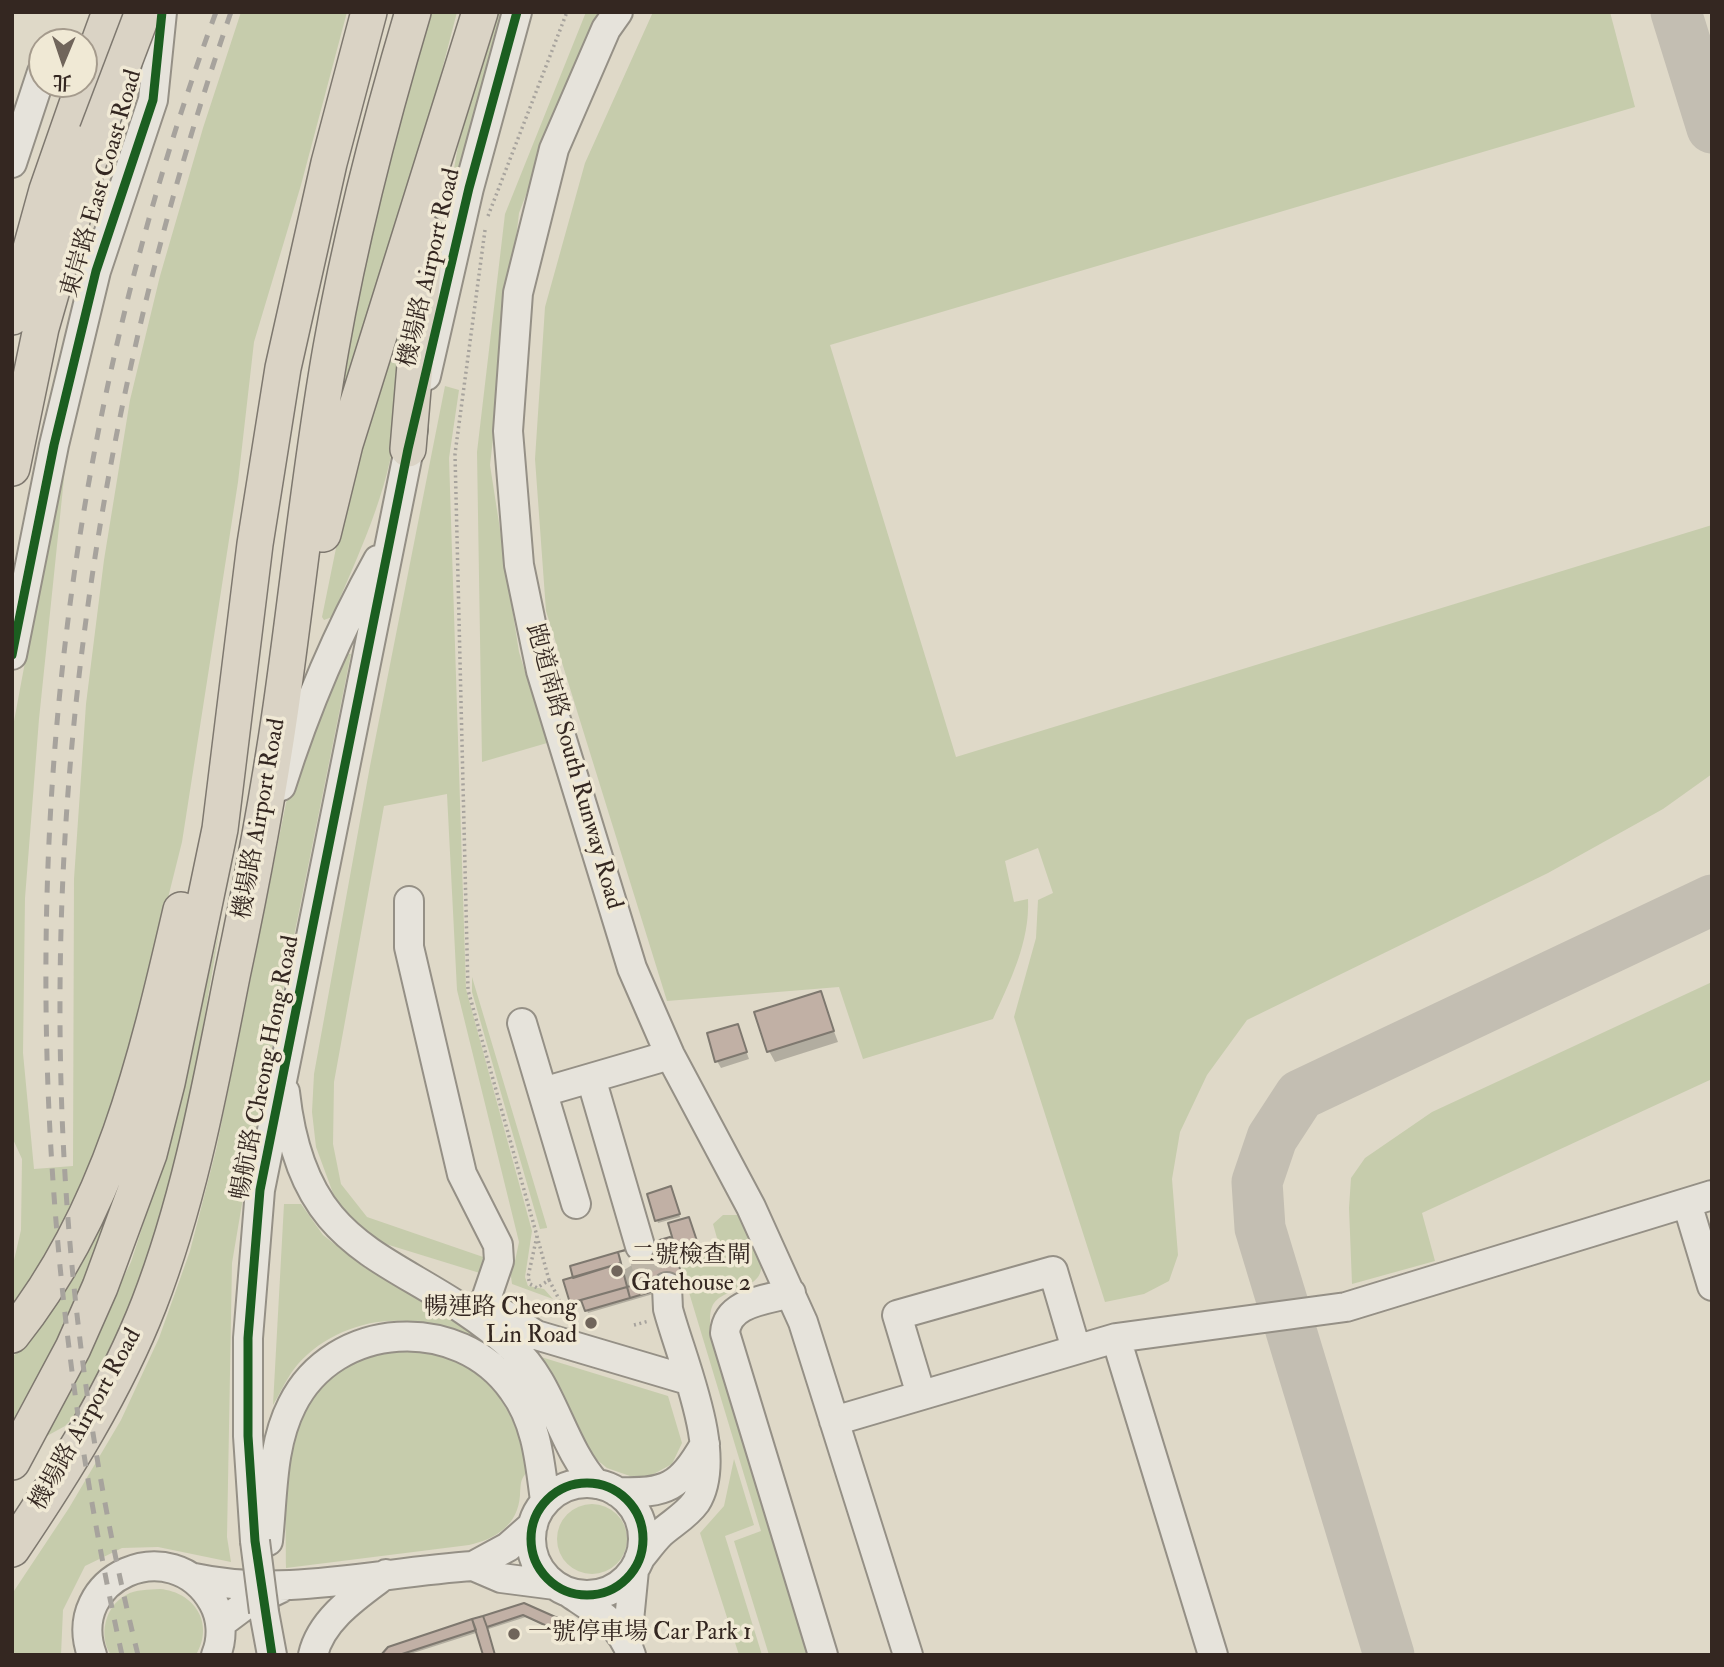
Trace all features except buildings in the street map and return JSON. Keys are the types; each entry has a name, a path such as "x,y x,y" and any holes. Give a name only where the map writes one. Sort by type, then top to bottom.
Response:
{"main road":[{"path":"98,45 110,12"},
{"path":"12,317 47,190 83,128 142,12"},
{"name":"機場路 Airport Road","path":"12,1462 73,1348 100,1287 149,1154 197,947 220,830 232,714 283,368 329,163 369,12"},
{"name":"機場路 Airport Road","path":"12,1549 79,1444 130,1349 150,1302 191,1174 253,875 281,708 331,344 376,137 413,12"},
{"path":"281,708 345,444 432,156 480,12"},
{"path":"12,468 83,128 84,98"},
{"path":"408,449 432,156"},
{"path":"12,1335 41,1298 76,1239 121,1136 137,1088 200,826 232,714"}],"street":[{"name":"東岸路 East Coast Road","path":"142,12 152,100"},
{"name":"東岸路 East Coast Road","path":"12,655 48,472 96,271 152,100 160,52 162,12"},
{"name":"東岸路 East Coast Road","path":"160,52 170,38 178,12"},
{"name":"機場路 Airport Road","path":"391,536 408,449 469,188 517,12"},
{"name":"跑道南路 South Runway Road","path":"618,12 606,29 554,149 518,293 508,431 519,565 541,671 632,968 670,1055 751,1207 803,1322 908,1655"},
{"path":"12,163 21,105"},
{"path":"253,875 301,722 350,611 391,536"},
{"name":"暢航路 Cheong Hong Road","path":"262,1541 248,1436 250,1302 260,1190 391,536"},
{"path":"409,901 409,947 462,1174 498,1245 499,1261 485,1302"},
{"path":"522,1023 576,1204"},
{"path":"542,1093 670,1055"},
{"path":"284,1076 294,1138 317,1202 339,1229 368,1254 431,1286 515,1350 543,1390 575,1459 606,1488 630,1504 640,1520 643,1538 636,1564 629,1648"},
{"path":"598,1076 647,1244"},
{"path":"834,1421 1116,1338 1346,1307 1699,1199 1712,1286"},
{"path":"921,1395 897,1315 1053,1270 1076,1349"},
{"path":"431,1286 685,1370"},
{"path":"791,1293 734,1311 726,1321 725,1333 823,1655"},
{"path":"473,1566 501,1578 561,1588 580,1595 606,1591 626,1579 658,1536 686,1514 697,1501 708,1470 705,1444 663,1296"},
{"path":"272,1655 264,1612 262,1541 279,1437 292,1404 309,1380 331,1360 368,1341 395,1336 426,1336 454,1344 480,1358 502,1376 521,1401 534,1432 539,1513 531,1536 533,1556 538,1567 561,1588 596,1610 629,1648"},
{"path":"1116,1338 1213,1655"},
{"path":"90,1653 87,1632 97,1597 116,1578 141,1567 160,1565 194,1578 226,1585 285,1587 473,1566 508,1547 563,1488 606,1488 646,1493 671,1486 689,1471 705,1444"},
{"path":"313,1655 321,1633 337,1615 386,1574"},
{"path":"194,1578 207,1591 216,1607 218,1646"},
{"path":"218,1646 244,1606 285,1587"}],"path":[{"path":"537,1236 527,1277 530,1284 537,1288 549,1280"}],"green space":[{"path":"241,12 347,12 301,185 254,342 238,482 182,842 130,1050 91,1168 42,1267 12,1308 12,1269 21,1230 22,1159 12,1137 12,732 70,420 39,719 25,898 23,1053 34,1169 73,1166 74,879 86,704 104,560 130,400 160,276 203,128"},
{"path":"430,12 457,12 389,274 322,451 391,133"},
{"path":"493,12 504,12 490,54 434,281 458,146"},
{"path":"586,12 604,12 552,126 519,213 490,465 519,652 547,743 482,762 477,452 505,214"},
{"path":"653,12 1610,12 1635,107 830,345 956,757 1712,525 1712,774 1663,809 1548,873 1247,1020 1207,1075 1180,1132 1172,1179 1178,1255 1169,1281 1144,1294 1105,1302 1014,1017 1036,938 1038,900 1053,893 1038,848 1005,861 1014,902 1028,899 1028,915 1018,961 993,1019 863,1059 839,987 667,1001 546,611 535,459 545,307 585,163"},
{"path":"403,301 398,409 387,474 362,547 332,617 324,620 322,617 345,504"},
{"path":"445,386 459,390 449,458 466,989 532,1231 525,1277 528,1286 544,1289 553,1299 512,1284 509,1261 515,1261 519,1242 457,990 447,794 384,806 334,1082 333,1144 341,1184 367,1217 489,1259 483,1274 376,1241 337,1204 316,1147 312,1112 314,1074 370,766"},
{"path":"342,653 351,654 253,1139 232,1263 227,1537 231,1562 158,1547 122,1548 85,1566 63,1610 61,1655 12,1655 12,1594 69,1508 121,1420 159,1338 190,1251 216,1150 286,803 308,732"},
{"path":"220,927 182,1147 159,1247 102,1388 65,1426 45,1437 131,1262 168,1148"},
{"path":"472,977 547,1228 540,1229 472,992"},
{"path":"1712,982 1712,1079 1422,1213 1435,1261 1352,1284 1349,1208 1351,1178 1365,1158 1432,1112"},
{"path":"146,1122 125,1196 54,1352 12,1426 12,1358 48,1313 116,1192"},
{"path":"284,1204 301,1204 323,1235 365,1268 451,1313 513,1365 534,1401 450,1333 422,1323 383,1321 346,1331 328,1339 312,1351 298,1364 273,1405"},
{"path":"723,1215 739,1215 758,1249 761,1271 757,1279 750,1284 717,1300 711,1309 710,1323 809,1655 769,1655 734,1541 761,1531 678,1256 719,1245 713,1224"},
{"path":"415,1350 453,1361 473,1372 497,1394 506,1408 529,1470 522,1481 515,1515 504,1529 488,1539 469,1545 286,1568 286,1488 289,1459 294,1432 303,1407 317,1385 346,1363 375,1355"},
{"path":"528,1353 668,1396 682,1443 672,1464 650,1476 630,1476 607,1468 586,1451 562,1391"},
{"path":"734,1459 754,1525 725,1536 762,1655 739,1655 700,1533 724,1506"},
{"path":"599,1504 612,1510 621,1519 625,1525 625,1553 617,1564 606,1572 585,1574 567,1564 559,1553 557,1532 567,1514 578,1506"},
{"path":"160,1589 183,1596 198,1611 203,1632 196,1655 111,1655 104,1631 113,1606 130,1593"}],"taxiway":[{"path":"1676,12 1712,128"},
{"path":"1389,1655 1260,1228 1257,1182 1272,1138 1300,1095 1712,900"}],"tunnel":[{"path":"640,1246 654,1291"}],"railway":[{"path":"122,1655 83,1448 58,1241 46,1033 50,826 68,620 101,416 151,213 216,12"},
{"path":"138,1655 96,1450 70,1243 60,1035 66,827 86,620 121,414 169,211 231,12"}],"cycle path":[{"path":"12,655 54,445 96,271 153,100 162,12"},
{"path":"272,1655 255,1541 248,1436 248,1338 260,1190 408,449 469,188 517,12"},
{"path":"587,1483 608,1487 626,1500 639,1518 643,1539 639,1560 626,1578 608,1591 587,1595 566,1591 548,1578 535,1560 531,1539 535,1518 548,1500 566,1487 587,1483"}],"place":[{"name":"二號檢查閘 Gatehouse 2","path":"617,1271"},
{"name":"暢連路 Cheong Lin Road","path":"591,1323"},
{"name":"一號停車場 Car Park 1","path":"514,1634"}]}
